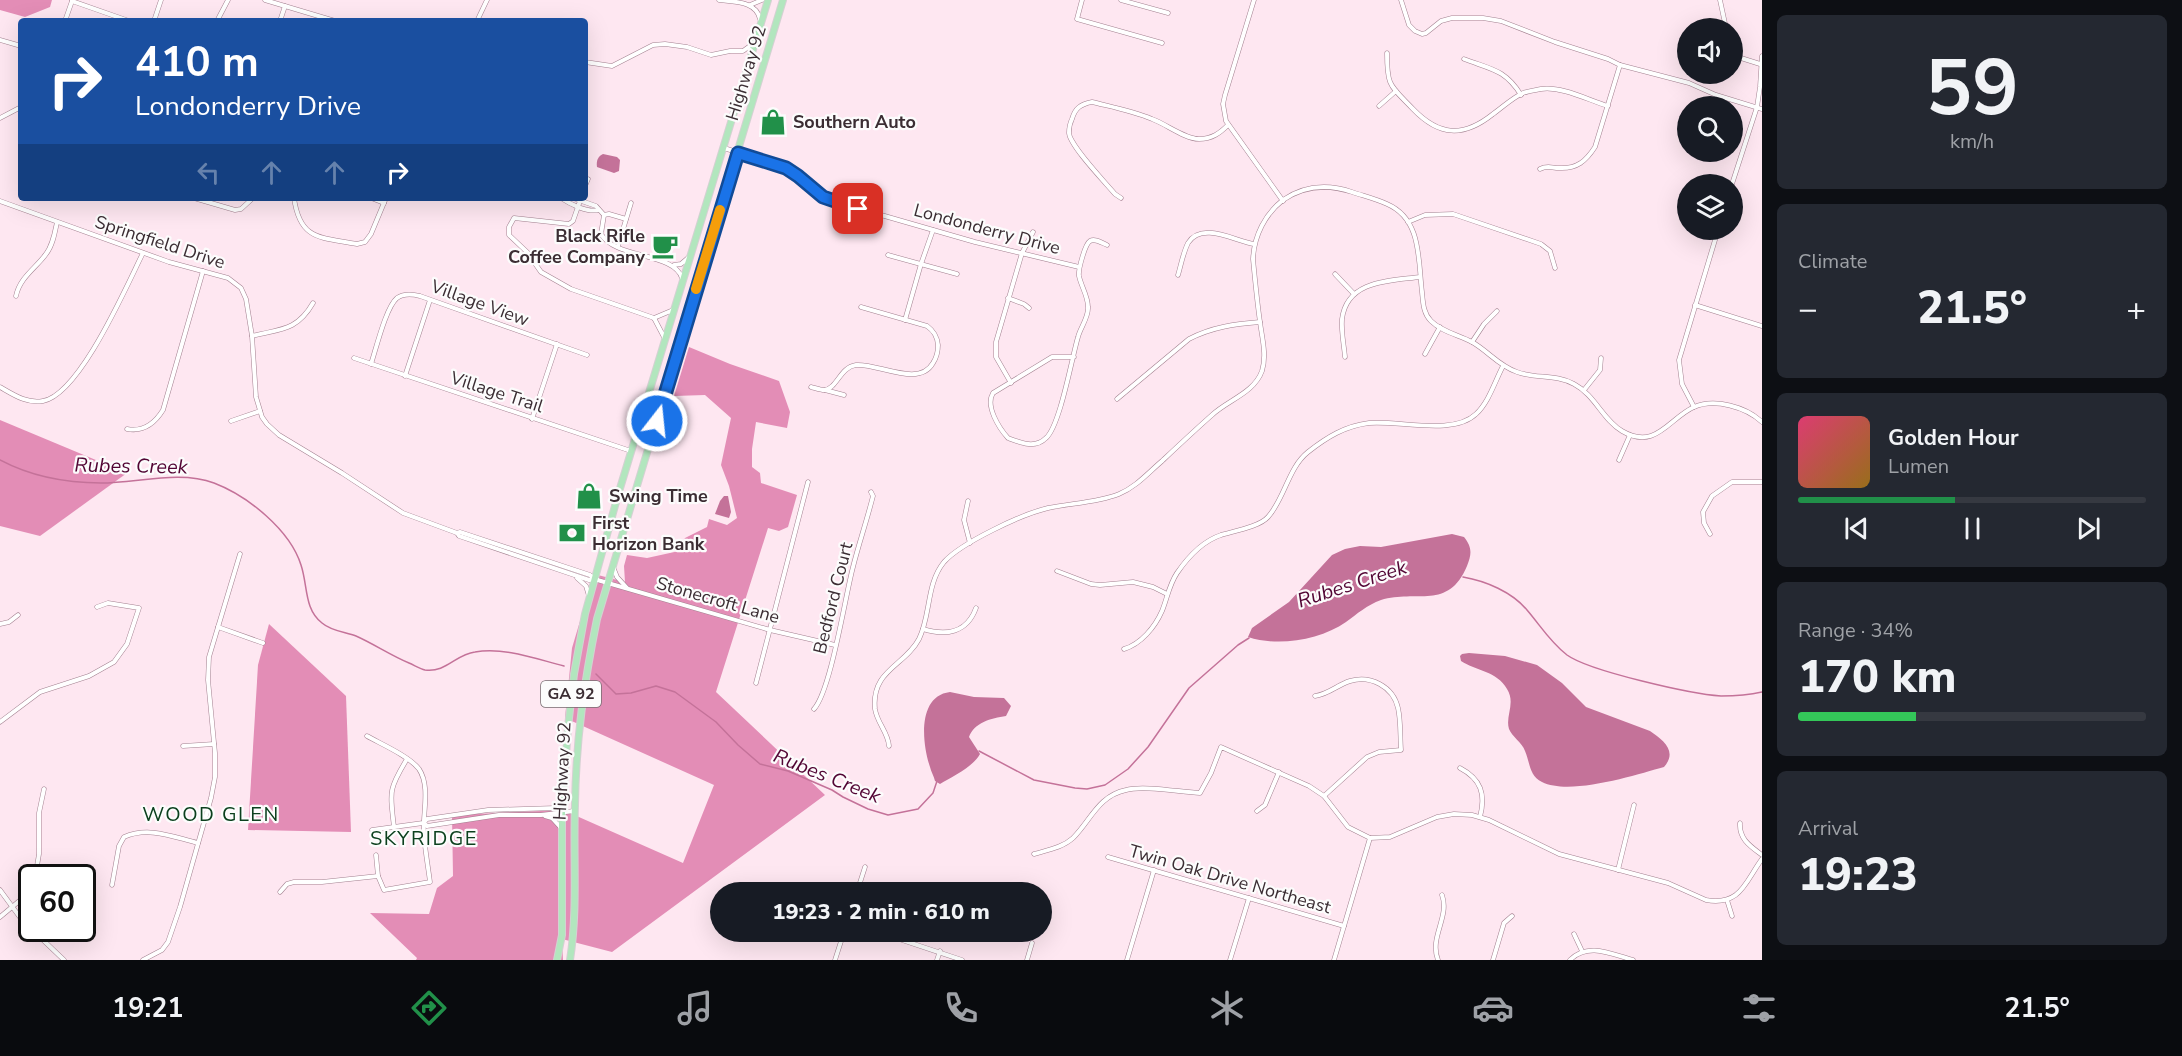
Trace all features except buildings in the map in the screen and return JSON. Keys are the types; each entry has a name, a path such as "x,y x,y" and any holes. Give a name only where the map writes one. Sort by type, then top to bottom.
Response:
{"main road":[{"name":"Highway 92","path":"557,960 562,935 562,811 568,727 574,674 589,596 768,0"},
{"name":"Highway 92","path":"570,960 575,922 574,811 577,738 596,625 783,1"}],"street":[{"path":"155,18 161,0"},
{"path":"219,18 228,0"},
{"path":"265,0 325,18"},
{"path":"478,18 487,0"},
{"path":"719,0 750,5 762,0"},
{"path":"1082,0 1077,19 1162,42"},
{"path":"1121,0 1168,13"},
{"path":"1254,0 1223,104 1223,112 1228,125 1283,201"},
{"path":"1401,0 1410,25 1422,34 1441,21 1452,18 1491,19 1620,65 1689,83 1716,95 1759,108"},
{"path":"1720,0 1724,18"},
{"path":"66,18 72,1 120,18"},
{"path":"750,5 759,13 761,26"},
{"path":"281,18 285,6"},
{"path":"0,40 18,45"},
{"path":"588,62 612,66 653,45 665,44 687,47 711,55 740,51 748,48 756,40"},
{"path":"740,51 749,65"},
{"path":"1387,53 1388,78 1391,86 1422,119 1435,128 1448,131 1475,127 1521,95 1545,89 1564,92 1608,106"},
{"path":"1736,174 1759,108 1762,56"},
{"path":"1464,58 1500,72 1513,82 1521,95"},
{"path":"1743,59 1760,64"},
{"path":"1540,169 1546,166 1570,167 1579,165 1587,159 1595,147 1620,65"},
{"path":"1379,106 1396,91"},
{"path":"1121,198 1114,194 1074,146 1069,134 1073,114 1082,104 1092,102 1149,118 1195,139 1202,140 1217,135 1228,125"},
{"path":"0,118 18,109"},
{"name":"Londonderry Drive","path":"724,148 789,170 817,194 830,200 933,230 1079,267"},
{"path":"889,746 877,716 875,699 877,690 887,671 911,650 922,629 932,586 938,573 952,555 970,543 1046,508 1100,500 1119,494 1139,482 1220,408 1254,385 1264,362 1253,259 1254,244 1262,224 1283,201 1306,189 1324,186 1337,188 1387,204 1408,222 1418,244 1424,308 1431,321 1472,342 1503,366 1522,374 1560,378 1584,390 1616,426 1630,435 1655,435 1694,407 1710,404 1726,405 1748,412 1762,422"},
{"name":"Springfield Drive","path":"0,201 143,253 228,278 241,288 246,299 252,336 256,397 260,411 267,424 279,435 342,472 390,506 413,518 590,575 594,579"},
{"path":"204,201 236,210 242,209 251,201"},
{"path":"295,201 299,222 310,233 357,244 365,242 371,234 385,201"},
{"path":"565,201 594,211 599,210"},
{"path":"580,201 573,221 565,225 514,218 509,226 509,235 527,252 541,272 571,289 654,318 666,340"},
{"path":"585,201 596,206 604,215"},
{"path":"618,246 631,202"},
{"path":"604,215 609,214 626,219"},
{"path":"1408,222 1425,215 1454,214 1541,244 1550,251 1555,266"},
{"path":"604,215 601,234 609,242 631,252 673,265 679,270 683,282"},
{"path":"16,296 27,274 48,252 57,222"},
{"path":"905,320 933,230"},
{"path":"1011,383 999,365 995,351 996,342 1022,253 1033,232"},
{"path":"1178,275 1190,241 1201,233 1254,244"},
{"path":"1074,357 1052,357 993,393 990,399 998,422 1008,438 1020,443 1037,444 1050,434 1074,357 1088,306 1079,277 1079,267 1090,241 1097,240 1107,245"},
{"path":"1694,407 1682,384 1678,367 1715,240"},
{"path":"673,265 681,264 693,252"},
{"path":"0,387 31,402 50,399 60,393 93,350 143,253"},
{"path":"888,255 957,274"},
{"path":"127,429 135,430 146,427 157,419 163,410 203,271"},
{"path":"1335,274 1354,294"},
{"path":"1345,357 1342,318 1354,294 1368,285 1420,277"},
{"name":"Village View","path":"370,364 394,300 405,294 430,300 587,355"},
{"path":"1008,298 1029,308"},
{"path":"405,376 430,300"},
{"path":"252,336 285,330 302,320 313,303"},
{"path":"1695,305 1762,326"},
{"path":"825,390 832,387 846,369 853,365 875,367 909,375 925,372 931,367 938,350 938,338 933,331 927,326 861,307"},
{"path":"654,318 676,308"},
{"path":"1472,342 1484,324 1497,311"},
{"path":"1117,399 1189,339 1200,333 1225,326 1260,322"},
{"path":"1425,354 1440,327"},
{"path":"532,418 557,345"},
{"name":"Village Trail","path":"354,358 631,451"},
{"path":"1584,390 1600,370 1601,358"},
{"path":"1124,649 1132,646 1149,631 1161,612 1176,574 1190,556 1220,535 1244,529 1267,519 1303,455 1327,437 1338,431 1370,423 1455,424 1472,418 1484,405 1503,366"},
{"path":"811,387 844,395"},
{"path":"231,421 260,411"},
{"path":"1619,460 1630,435"},
{"path":"756,683 808,482"},
{"path":"1710,534 1704,523 1703,512 1712,496 1732,482 1762,482"},
{"name":"Bedford Court","path":"814,709 818,705 826,681 853,566 873,496 871,492"},
{"path":"968,501 964,520 970,543"},
{"name":"Springfield Drive","path":"457,533 459,536 574,575 589,580 594,579"},
{"path":"143,960 162,950 168,942 212,798 215,777 207,680 209,657 240,554"},
{"path":"614,564 617,577 627,589"},
{"path":"1057,571 1091,584 1133,582 1153,587 1167,594"},
{"path":"574,575 586,586 589,596"},
{"name":"Stonecroft Lane","path":"594,579 770,630 835,645"},
{"path":"0,722 40,692 89,676 114,662 127,644 139,608 108,603 97,607"},
{"path":"922,629 940,633 953,631 970,622 976,608"},
{"path":"0,624 9,622 18,615"},
{"path":"218,627 263,643"},
{"path":"1315,696 1331,692 1351,681 1368,680 1388,690 1399,712 1401,750 1379,752 1367,757 1324,796"},
{"path":"367,736 417,767 424,783 423,823 430,882 384,890 378,876 376,855"},
{"path":"183,746 214,744"},
{"path":"1035,854 1066,843 1102,802 1111,795 1127,789 1200,793 1221,747 1310,786 1324,796 1348,827 1370,838 1390,837 1426,820 1446,815 1463,814 1480,817 1559,854 1668,883 1706,900 1727,900 1742,891 1762,857 1743,838 1740,823"},
{"path":"394,827 390,792 394,780 407,759"},
{"path":"1460,768 1470,773 1481,787 1484,801 1480,817"},
{"path":"1257,811 1265,805 1279,772"},
{"path":"37,864 39,813 44,789"},
{"path":"1618,870 1634,805"},
{"path":"372,830 488,810 556,808 562,811 574,811"},
{"path":"423,823 427,826 493,816 557,814 562,811"},
{"path":"541,815 552,819 562,830"},
{"path":"112,885 119,846 124,837 137,832 151,831 198,843"},
{"path":"1334,960 1370,838"},
{"name":"Twin Oak Drive Northeast","path":"1108,857 1344,926"},
{"path":"860,882 865,867"},
{"path":"1127,960 1154,870"},
{"path":"280,892 287,884 294,882 315,883 378,876"},
{"path":"0,890 12,908 64,960"},
{"path":"1438,960 1434,943 1444,908 1442,895"},
{"path":"1230,960 1249,898"},
{"path":"1727,900 1732,916"},
{"path":"0,917 18,902"},
{"path":"1493,960 1504,923 1512,916"},
{"path":"1574,934 1582,951"},
{"path":"835,960 841,942"},
{"path":"911,942 962,960"},
{"path":"1027,960 1032,943"},
{"path":"1570,960 1582,951 1594,950 1633,960"},
{"path":"937,960 940,951"}],"shaded area":[{"path":"0,0 52,0 50,7 25,17 0,10"},
{"path":"689,347 779,381 790,412 787,428 756,422 752,467 760,473 761,483 797,495 788,527 779,531 768,528 716,692 825,795 612,952 562,939 563,960 416,960 417,958 370,913 429,914 437,888 453,876 452,815 563,810 683,863 714,785 565,718 572,648 594,574 625,582 624,566 627,555 647,558 679,551 685,538 707,527 709,519 727,525 737,518 721,465 731,418 705,395 674,396"},
{"path":"0,420 127,473 40,536 0,526"},
{"path":"269,624 346,696 351,832 248,830 258,665"}],"water":[{"path":"603,154 617,157 620,160 619,171 614,173 597,167 598,159"},
{"path":"724,496 728,496 731,512 729,518 715,514"},
{"path":"1452,534 1464,537 1469,544 1470,554 1467,566 1451,589 1430,596 1394,597 1381,600 1336,628 1311,637 1272,641 1248,637 1252,628 1289,602 1332,555 1360,546 1381,547"},
{"path":"1462,654 1505,656 1537,665 1562,683 1586,707 1655,734 1667,746 1670,756 1668,761 1664,767 1585,786 1554,786 1542,782 1532,772 1524,748 1509,729 1510,694 1498,678 1461,661"},
{"path":"950,692 974,697 1004,698 1011,706 1006,716 989,720 971,732 969,737 980,754 968,767 940,784 935,781 927,757 925,722 932,702 939,695"}],"waterway":[{"name":"Rubes Creek","path":"0,460 49,478 75,482 101,483 173,477 201,479 214,483 254,505 288,539 301,565 312,611 322,623 330,628 356,636 425,670 439,669 468,653 486,651 520,654 564,666"},
{"name":"Rubes Creek","path":"1463,577 1489,584 1514,598 1527,610 1555,645 1567,655 1596,668 1641,681 1707,694 1731,696 1762,692"},
{"name":"Rubes Creek","path":"979,751 1034,780 1087,789 1105,785 1128,769 1148,747 1189,688 1249,638"},
{"name":"Rubes Creek","path":"596,674 616,694 631,693 656,686 675,692 716,722 760,764 788,771 868,809 888,815 918,809 933,793 937,781"}],"slow traffic":[{"path":"696,289 720,210"}],"place":[{"name":"Southern Auto","path":"773,122"},
{"name":"Black Rifle Coffee Company","path":"665,246"},
{"name":"Swing Time","path":"589,496"},
{"name":"First Horizon Bank","path":"572,533"}],"district":[{"name":"WOOD GLEN","path":"211,814"},
{"name":"SKYRIDGE","path":"424,838"}],"route":[{"path":"657,421 738,153 786,168 817,194 858,209"}]}
